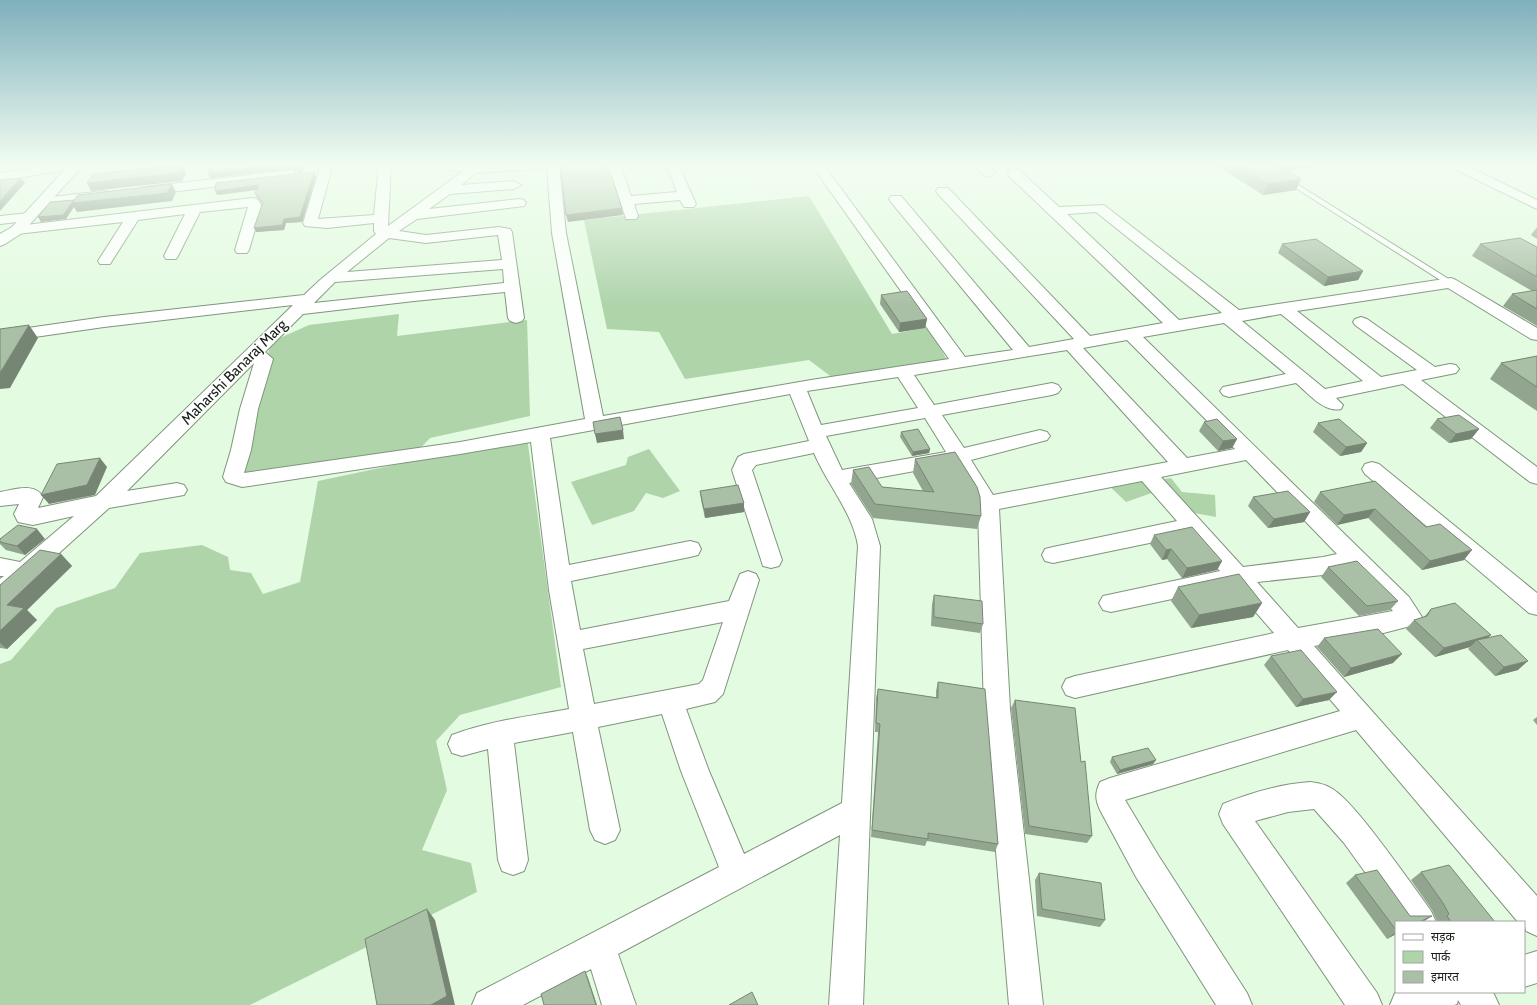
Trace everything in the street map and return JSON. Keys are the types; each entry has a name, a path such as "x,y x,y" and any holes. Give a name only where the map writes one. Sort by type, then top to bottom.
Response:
{"street":[{"path":"0,241 17,230 35,211"},
{"path":"17,230 173,211"},
{"path":"172,256 194,211"},
{"path":"242,250 252,211"},
{"path":"313,211 310,222 383,229 426,239 499,231 505,232 514,287 516,318"},
{"path":"381,211 383,229"},
{"name":"Maharshi Banaraj Marg","path":"0,593 103,502 302,305 383,229 413,215 418,211"},
{"path":"413,215 449,211"},
{"path":"557,211 559,233 595,424"},
{"path":"629,211 631,216"},
{"path":"851,211 960,362"},
{"path":"906,211 1024,352"},
{"path":"961,211 1078,343 1183,466"},
{"path":"1056,211 1175,326"},
{"path":"1102,211 1232,317 1327,400 1378,384 1450,369"},
{"path":"105,261 133,216"},
{"path":"0,220 29,217"},
{"path":"331,278 510,264"},
{"path":"254,352 264,359 248,409 241,450 233,477 242,480 356,462 429,453 796,388 1450,283 1537,335"},
{"path":"0,337 104,322 514,287"},
{"path":"1285,309 1378,384"},
{"path":"1361,322 1432,373"},
{"path":"1075,687 1293,639 1397,621 1410,617 1401,604 1131,334"},
{"path":"903,371 959,456 987,504 997,709 1026,1005"},
{"path":"1229,391 1300,377"},
{"path":"1407,378 1537,477"},
{"path":"796,388 836,478 863,521 868,534 869,546 846,1005"},
{"path":"771,560 742,470 745,462 819,439 930,411 1052,389"},
{"path":"540,434 570,642 605,830"},
{"path":"836,478 959,456 1040,436"},
{"path":"987,504 1250,453"},
{"path":"1372,468 1537,606"},
{"path":"1146,473 1238,576 1537,920"},
{"path":"0,499 29,495 33,497 25,514 26,517 103,502 177,490"},
{"path":"1053,554 1193,526"},
{"path":"560,575 690,549"},
{"path":"1111,603 1238,576 1323,566 1355,558"},
{"path":"0,567 24,572"},
{"path":"462,744 500,734 706,694 714,686 748,580"},
{"path":"570,642 739,609"},
{"path":"670,700 695,771 737,874"},
{"path":"1235,1005 1147,866 1110,800 1110,791 1361,717"},
{"path":"500,734 513,860"},
{"path":"1365,1005 1232,814 1300,796 1321,797 1340,814 1419,921"},
{"path":"489,1005 856,811"},
{"path":"600,947 619,1005"},
{"path":"1525,971 1537,967"},
{"path":"1407,1005 1442,993"},
{"path":"1473,993 1482,1005"}],"lane":[{"path":"1335,211 1450,283"}],"green space":[{"path":"669,211 818,211 892,334 929,327 949,364 837,381 809,360 685,379 659,332 607,329 584,220"},
{"path":"399,314 397,336 527,320 530,416 430,438 411,458 236,478 246,445 271,342 309,325"},
{"path":"527,437 561,687 460,715 436,741 447,790 422,850 471,863 477,892 250,1005 0,1005 0,664 11,660 56,608 115,588 140,553 202,545 228,557 230,570 251,573 263,594 300,582 318,481"},
{"path":"649,449 680,491 663,498 646,493 634,511 592,525 571,482 626,465 628,457"},
{"path":"1100,477 1150,481 1171,478 1182,492 1215,495 1216,517 1194,513 1166,488 1126,502"}],"building":[{"path":"43,211 66,211 63,215 38,217"},
{"path":"260,211 302,211 300,217 284,219 282,225 254,228"},
{"path":"566,211 599,211 566,215"},
{"path":"1520,238 1537,247 1537,277 1480,244"},
{"path":"1316,239 1363,271 1328,277 1282,244"},
{"path":"1537,290 1537,309 1512,294"},
{"path":"907,291 927,319 900,323 881,295"},
{"path":"29,325 0,373 0,329"},
{"path":"1537,356 1537,387 1501,363"},
{"path":"1459,415 1479,429 1456,434 1437,419"},
{"path":"620,417 623,430 595,434 593,422"},
{"path":"1217,419 1237,439 1223,441 1204,422"},
{"path":"1339,419 1367,443 1346,447 1318,423"},
{"path":"918,429 930,449 913,452 901,432"},
{"path":"955,452 977,487 980,497 981,516 875,504 853,470 869,467 882,487 934,492 915,459"},
{"path":"100,458 87,485 41,495 57,464"},
{"path":"1375,481 1426,527 1440,524 1472,550 1430,561 1375,509 1344,515 1320,492"},
{"path":"738,485 744,503 704,509 700,491"},
{"path":"1288,491 1310,512 1274,519 1253,497"},
{"path":"18,525 37,529 17,546 0,542 0,539"},
{"path":"1192,527 1222,561 1187,568 1171,549 1166,550 1154,535"},
{"path":"40,550 61,554 7,605 24,608 0,631 0,585"},
{"path":"1357,561 1398,601 1367,606 1328,567"},
{"path":"1239,574 1262,603 1199,615 1178,587"},
{"path":"934,595 982,601 983,624 934,617"},
{"path":"1455,603 1491,635 1444,648 1414,620 1427,616 1431,609"},
{"path":"1378,629 1402,654 1351,668 1324,638"},
{"path":"1501,635 1528,661 1504,667 1477,640"},
{"path":"1301,650 1337,692 1303,699 1271,656"},
{"path":"938,682 985,689 998,844 928,833 928,839 872,830 880,724 876,723 878,689 938,698"},
{"path":"1015,700 1075,708 1081,762 1085,761 1092,836 1029,826"},
{"path":"1148,748 1156,760 1120,770 1112,757"},
{"path":"1449,865 1494,921 1450,921 1447,916 1449,914 1443,903 1421,872"},
{"path":"1377,870 1410,916 1432,916 1421,921 1395,921 1395,929 1355,875"},
{"path":"1039,873 1101,883 1105,920 1042,909"},
{"path":"427,909 447,996 431,1005 377,1005 365,939"},
{"path":"585,971 596,1005 544,1005 541,994"},
{"path":"752,992 758,1005 729,1005"}]}
